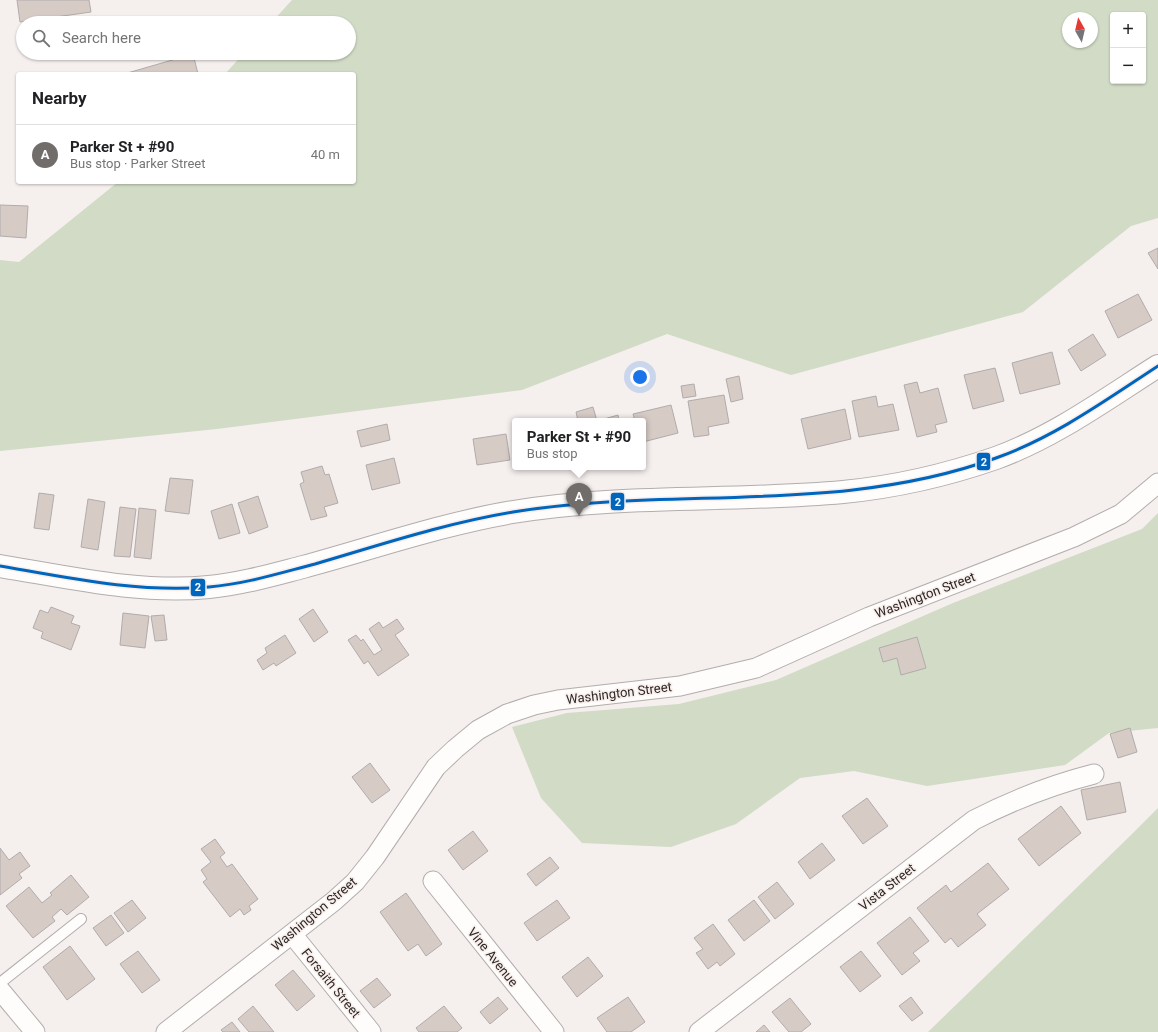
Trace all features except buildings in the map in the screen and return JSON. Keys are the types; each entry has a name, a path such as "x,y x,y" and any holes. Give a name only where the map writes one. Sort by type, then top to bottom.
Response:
{"street":[{"path":"0,566 104,582 164,588 210,587 253,580 440,528 513,512 582,504 844,492 903,483 946,474 998,457 1047,435 1158,366"},
{"name":"Washington Street","path":"166,1032 334,901 355,882 375,857 436,767 478,730 507,714 534,705 558,700 680,686 756,668 869,617 1074,537 1121,514 1158,482"},
{"name":"Vista Street","path":"699,1032 974,820 1010,802 1061,783 1094,774"},
{"name":"Vine Avenue","path":"433,881 554,1032"},
{"name":"Forsaith Street","path":"292,934 371,1032"},
{"path":"0,990 35,1032"}],"lane":[{"path":"0,983 81,919"}],"green space":[{"path":"292,0 1158,0 1158,218 1131,226 1023,312 791,375 667,334 522,390 217,429 0,451 0,260 19,262 116,184 356,184 356,72 227,72 238,60 356,60 356,16 277,16"},
{"path":"1158,513 1158,728 1109,733 1065,765 927,786 854,771 800,778 736,824 671,847 582,843 541,798 512,727 567,713 679,704 776,680 953,603 1142,529"},
{"path":"1158,808 1158,1032 928,1032 1130,836"}],"transit line":[{"name":"2","path":"0,566 78,580 130,586 157,588 222,586 262,578 315,564 438,528 513,512 574,505 634,501 756,497 877,487 937,476 996,458 1039,440 1080,417 1158,366"}],"place":[{"name":"Parker St + #90","path":"579,516"}]}
